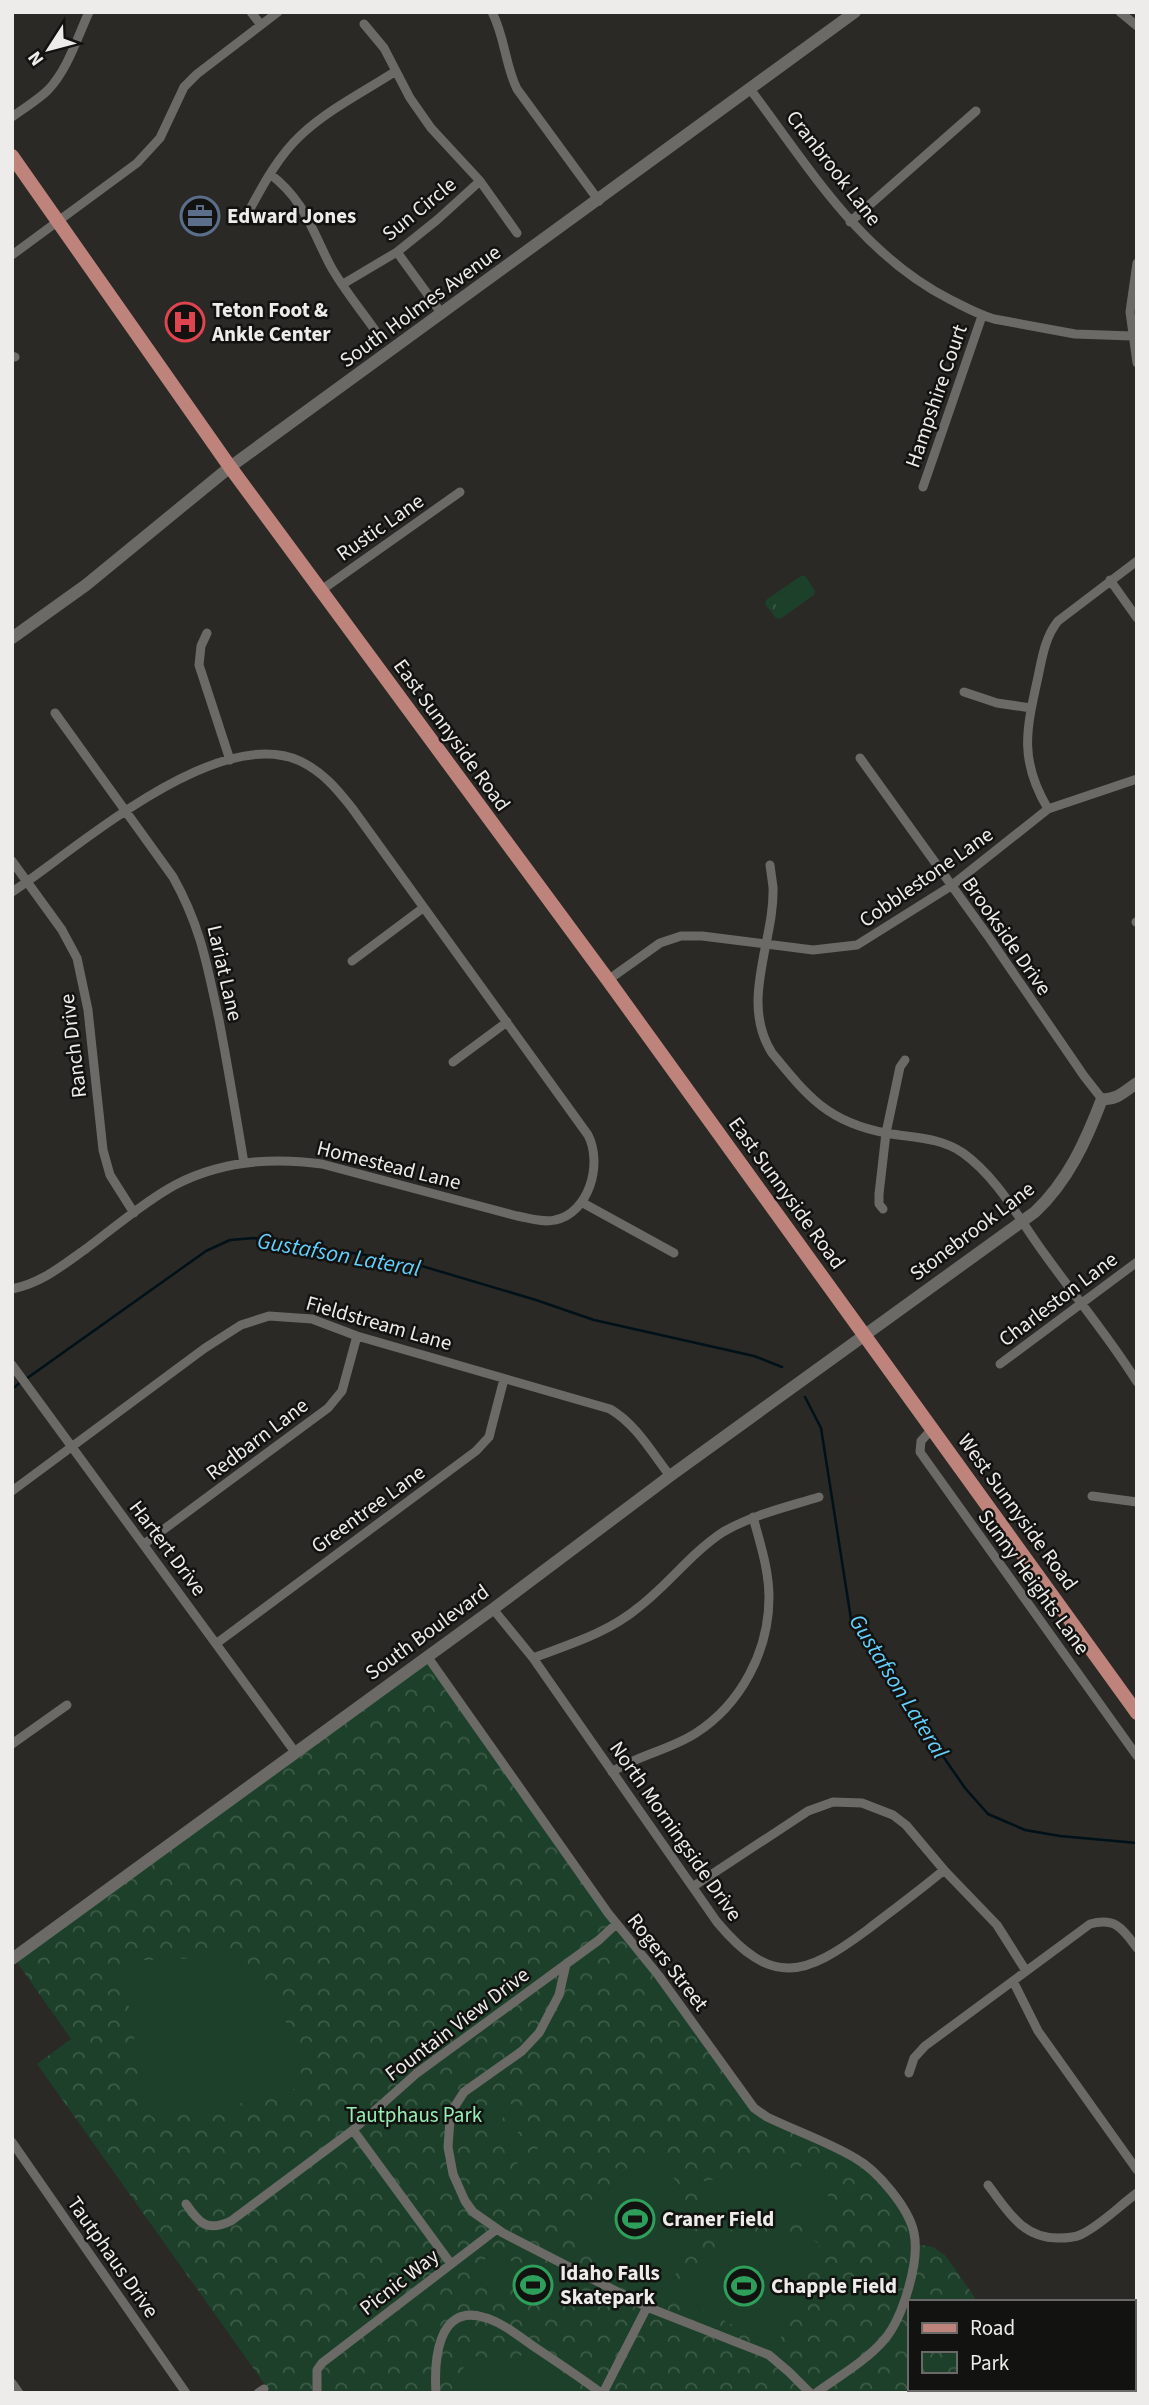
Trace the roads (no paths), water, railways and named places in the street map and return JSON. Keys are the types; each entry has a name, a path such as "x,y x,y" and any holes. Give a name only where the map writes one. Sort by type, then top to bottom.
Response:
{"main road":[{"name":"East Sunnyside Road","path":"12,156 230,467 608,980 863,1336"},
{"name":"West Sunnyside Road","path":"863,1336 1137,1713"}],"street":[{"path":"12,117 47,92 56,80 89,12"},
{"path":"251,12 261,25"},
{"path":"12,255 137,163 160,138 184,87 278,12"},
{"path":"492,12 499,26 510,76 517,89 598,201"},
{"name":"South Holmes Avenue","path":"12,638 86,585 230,467 855,12"},
{"path":"1120,12 1137,26"},
{"name":"Sun Circle","path":"343,284 397,252 480,181 431,128 384,48 364,24"},
{"path":"244,220 271,174 299,136 396,71"},
{"name":"Cranbrook Lane","path":"750,89 850,222 900,269 935,292 982,316 1030,327 1075,334 1132,336"},
{"path":"850,222 976,111"},
{"path":"271,174 298,201 309,218 330,265 377,333"},
{"path":"480,181 517,233"},
{"path":"397,252 442,314"},
{"path":"1137,262 1131,301 1132,336 1137,363"},
{"name":"Hampshire Court","path":"923,487 982,316"},
{"name":"Rustic Lane","path":"320,591 460,492"},
{"path":"1048,809 1035,785 1027,748 1031,708 1045,646 1052,629 1076,606 1137,561"},
{"path":"1110,580 1137,618"},
{"path":"207,633 201,646 199,665 230,760"},
{"path":"964,692 997,703 1031,708"},
{"name":"Lariat Lane","path":"55,713 173,877 198,927 225,1053 244,1163"},
{"path":"12,892 126,810 191,774 230,760 271,754 298,760 319,771 352,808 593,1144 594,1165 580,1206 674,1253"},
{"name":"Brookside Drive","path":"860,758 1102,1099"},
{"name":"Cobblestone Lane","path":"608,980 660,943 681,936 702,936 813,950 857,945 951,886 1048,809 1137,779"},
{"name":"Ranch Drive","path":"12,862 62,930 77,958 88,1010 103,1150 110,1175 134,1213"},
{"path":"770,865 773,888 758,1003 761,1026 772,1053 822,1108 850,1124 886,1133 922,1137 962,1152 986,1174 1006,1198 1137,1382"},
{"path":"352,961 423,908"},
{"path":"453,1062 507,1022"},
{"path":"883,1209 879,1194 886,1133 900,1067 905,1060"},
{"path":"1102,1099 1110,1100 1137,1083"},
{"name":"Stonebrook Lane","path":"863,1336 1021,1222 1049,1198 1078,1155 1102,1099"},
{"name":"Homestead Lane","path":"12,1289 41,1280 174,1186 205,1172 244,1163 297,1161 322,1164 545,1221 564,1218 580,1206"},
{"name":"Charleston Lane","path":"1000,1364 1137,1262"},
{"name":"Fieldstream Lane","path":"12,1491 205,1348 241,1325 269,1316 312,1319 357,1336 610,1409 633,1428 670,1476"},
{"name":"Redbarn Lane","path":"144,1544 328,1408 342,1391 357,1336"},
{"name":"South Boulevard","path":"12,1959 863,1336"},
{"name":"Hartert Drive","path":"12,1365 295,1752"},
{"name":"Greentree Lane","path":"217,1643 477,1451 489,1437 504,1378"},
{"name":"Sunny Heights Lane","path":"932,1429 920,1441 920,1452 1137,1756"},
{"path":"1091,1496 1137,1502"},
{"path":"533,1658 595,1635 623,1620 703,1547 725,1531 753,1517 819,1497"},
{"path":"612,1772 697,1732 727,1709 741,1692 764,1639 768,1617 767,1572 753,1517"},
{"name":"North Morningside Drive","path":"493,1609 533,1658 717,1922 744,1950 757,1959 778,1967 801,1968 818,1962 836,1953 943,1870"},
{"name":"Rogers Street","path":"427,1656 616,1924 659,1976 754,2108 767,2118 856,2158 875,2173 905,2211 914,2231 915,2244 905,2300 896,2322 885,2339 816,2393"},
{"path":"12,1744 67,1705"},
{"path":"694,1886 808,1811 825,1804 862,1802 894,1815 906,1825 943,1870 998,1925 1026,1971"},
{"path":"909,2073 914,2058 925,2046 1090,1924 1104,1920 1118,1926 1137,1948"},
{"name":"Fountain View Drive","path":"186,2204 195,2217 207,2226 218,2227 251,2207 353,2130 417,2073 599,1940 616,1924"},
{"path":"566,1964 559,1995 539,2033 522,2051 464,2092 450,2120 448,2147 458,2190 473,2212 497,2229 647,2307 769,2356 810,2393"},
{"path":"1013,1981 1038,2031 1137,2170"},
{"path":"353,2130 451,2264"},
{"name":"Tautphaus Drive","path":"12,2142 186,2393"},
{"path":"988,2185 1024,2228 1046,2238 1082,2234 1137,2193"},
{"name":"Picnic Way","path":"317,2393 317,2370 322,2363 497,2229"},
{"path":"436,2393 436,2361 438,2344 443,2333 452,2322 463,2316 475,2315 487,2318 519,2337 602,2393 647,2307"},
{"path":"12,2384 19,2393"}],"waterway":[{"name":"Gustafson Lateral","path":"26,1379 206,1251 230,1240 254,1238 405,1261 594,1320 754,1356 782,1367"},
{"name":"Gustafson Lateral","path":"12,1389 21,1382"},
{"name":"Gustafson Lateral","path":"805,1397 821,1428 851,1619 857,1632 965,1788 988,1814 1025,1830 1137,1843"}],"place":[{"name":"Edward Jones","path":"200,216"},
{"name":"Teton Foot & Ankle Center","path":"185,322"},
{"name":"Craner Field","path":"635,2219"},
{"name":"Idaho Falls Skatepark","path":"533,2285"},
{"name":"Chapple Field","path":"744,2286"}],"park label":[{"name":"Tautphaus Park","path":"414,2115"}]}
